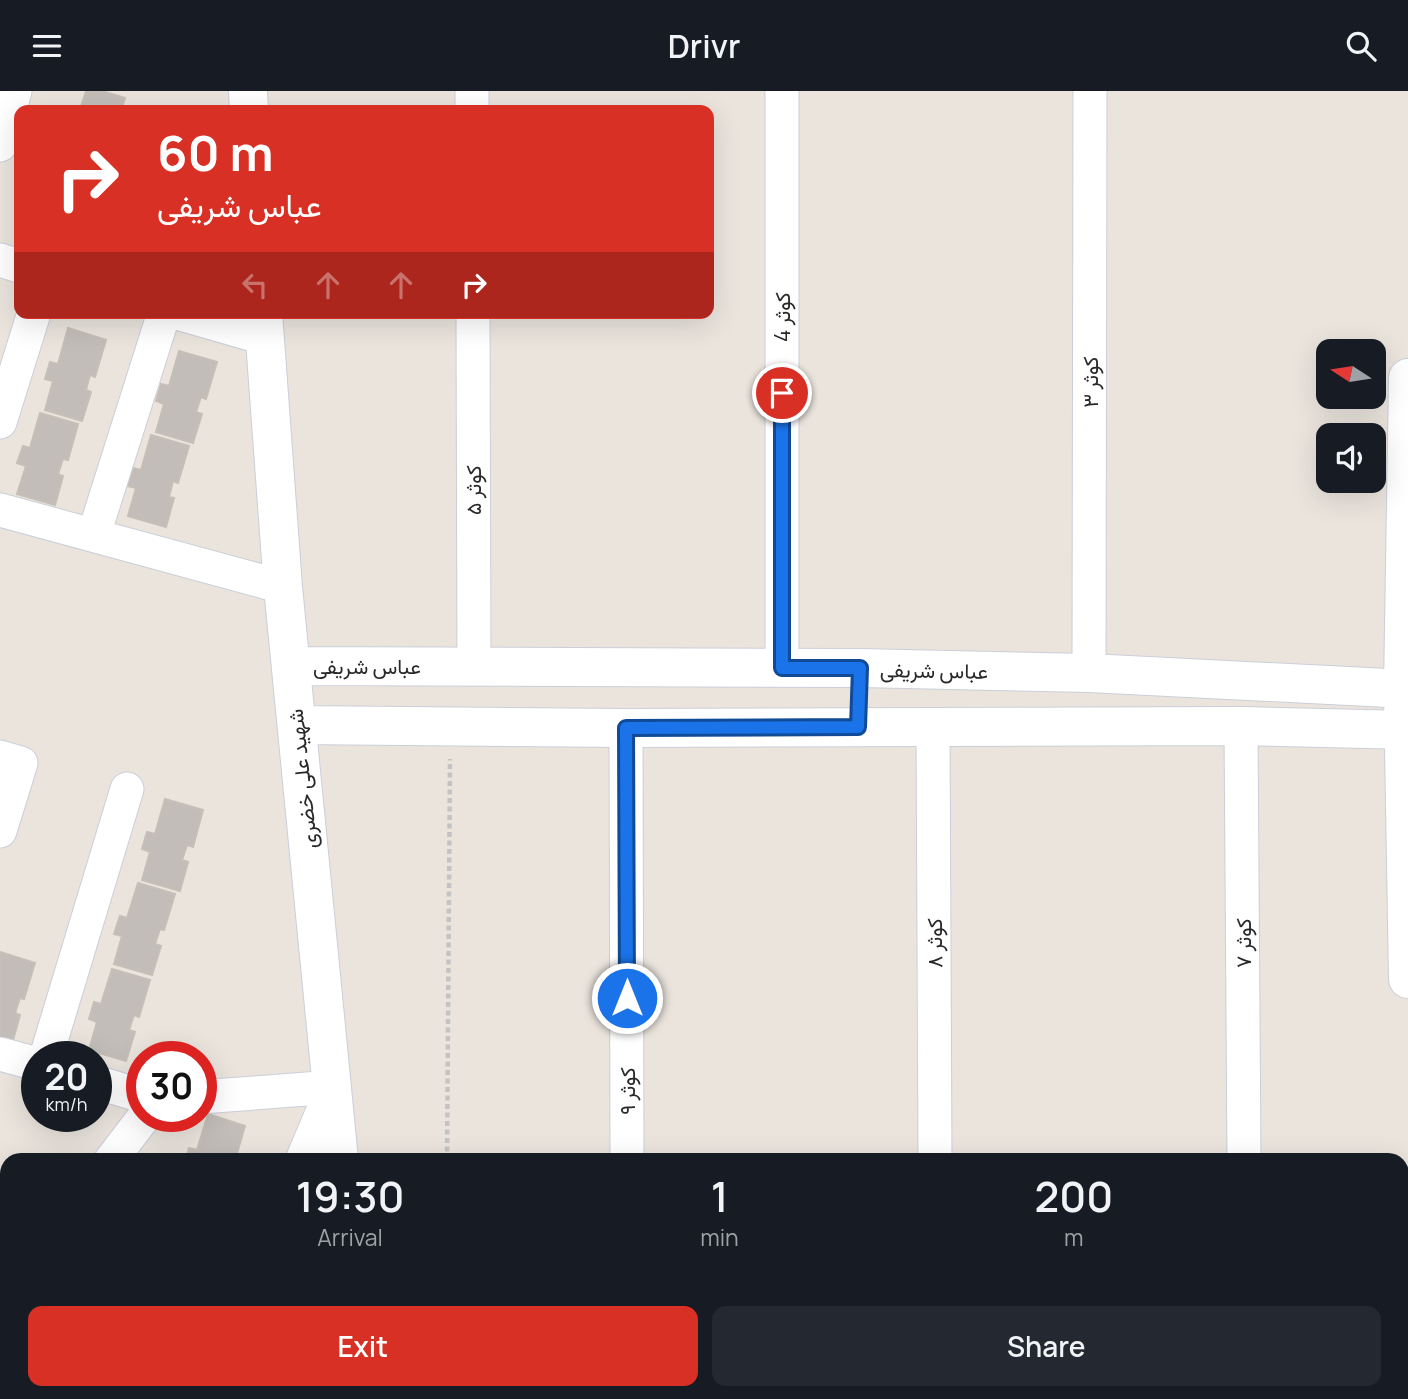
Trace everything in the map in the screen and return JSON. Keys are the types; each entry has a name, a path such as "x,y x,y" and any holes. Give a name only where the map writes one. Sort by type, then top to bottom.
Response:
{"main road":[{"name":"شهید علی خضری","path":"263,325 283,587 338,1153"},
{"path":"1408,378 1408,979"},
{"name":"عباس شریفی","path":"292,666 860,668 1089,673 1406,689"},
{"path":"858,727 860,668"},
{"path":"296,725 626,728 1241,726 1407,730"}],"street":[{"path":"0,145 15,91"},
{"name":"کوثر 4","path":"782,91 782,668"},
{"name":"کوثر ۳","path":"1089,673 1090,91"},
{"path":"0,422 32,319"},
{"path":"94,534 162,319"},
{"path":"220,319 263,325"},
{"name":"کوثر ۵","path":"473,319 474,666"},
{"path":"0,510 283,587"},
{"name":"کوثر ۷","path":"1241,726 1244,1153"},
{"name":"کوثر ۸","path":"933,727 935,1153"},
{"name":"کوثر ۹","path":"626,728 627,1153"},
{"path":"0,757 21,763 0,831"},
{"path":"51,1041 127,789"},
{"path":"0,1054 21,1060"},
{"path":"217,1096 333,1087 305,1153"},
{"path":"116,1153 132,1132"}],"path":[{"path":"447,1153 451,726"}],"building":[{"path":"86,91 102,91 125,98 123,105 82,105"},
{"path":"68,328 106,340 95,377 90,375 86,390 91,392 82,421 45,410 53,381 45,379 50,362 58,364"},
{"path":"179,351 217,362 206,399 201,397 196,412 202,414 193,443 156,432 164,404 156,401 161,384 169,386"},
{"path":"40,413 78,424 68,460 63,459 58,474 63,476 55,505 17,494 26,466 17,463 23,446 30,448"},
{"path":"151,435 189,446 178,483 173,481 169,497 174,498 166,527 128,516 136,488 128,486 133,468 141,470"},
{"path":"165,799 203,810 193,847 187,845 182,860 188,862 180,891 142,880 150,852 142,849 147,832 155,834"},
{"path":"138,883 175,894 164,930 160,929 155,944 161,946 152,975 114,964 122,936 114,934 120,916 127,918"},
{"path":"0,952 35,963 24,999 20,998 15,1013 20,1015 12,1044 0,1040"},
{"path":"112,969 150,980 139,1017 134,1015 129,1030 135,1032 132,1041 126,1041 126,1061 112,1057 112,1041 92,1041 97,1022 89,1019 94,1002 101,1004"},
{"path":"217,1117 245,1126 237,1153 188,1153 189,1148 197,1150 202,1132 217,1132"}],"route":[{"path":"627,998 626,728 858,727 860,668 782,668 782,393"}]}
